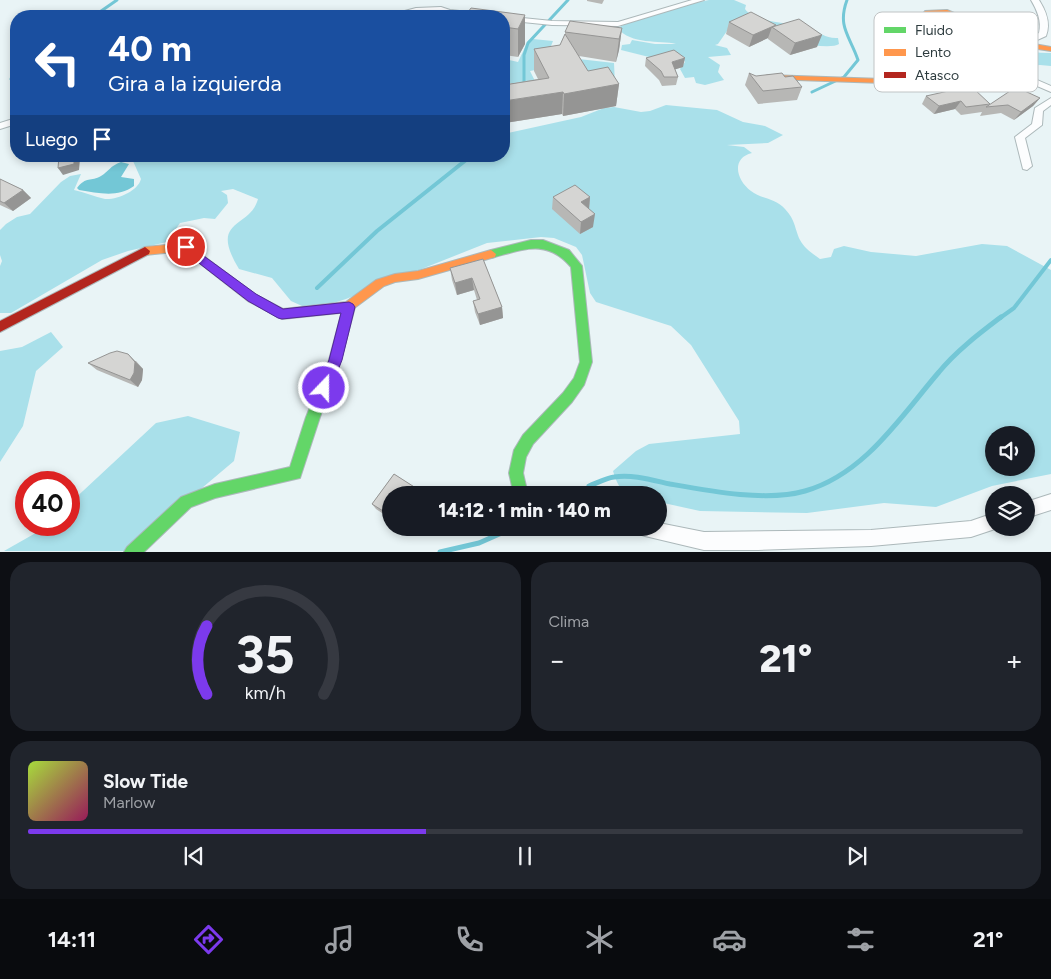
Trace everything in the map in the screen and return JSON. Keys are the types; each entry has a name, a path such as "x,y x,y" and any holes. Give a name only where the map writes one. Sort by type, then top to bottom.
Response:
{"street":[{"path":"510,19 552,24 618,24 700,0"},
{"path":"1035,0 1044,20 1045,31 1038,36"},
{"path":"425,10 443,10"},
{"path":"1038,47 1051,49"},
{"path":"758,80 771,76 874,81"},
{"path":"1038,83 1051,89"},
{"path":"1027,166 1020,137 1037,125 1038,110 1051,101"},
{"path":"0,327 112,267 145,251 162,248 186,247 252,298 282,314 349,307 380,283 395,278 418,275 500,251 531,244 555,247 570,257 576,266 586,362 582,377 571,395 553,415 530,434 516,456 514,478 517,486"},
{"path":"132,552 186,502 215,491 295,473 313,416 336,360 349,307"},
{"path":"1035,507 1051,502"},
{"path":"667,533 704,541 768,541 871,538 971,529 985,524"}],"shaded area":[{"path":"709,0 734,0 746,5 745,9 757,17 809,28 826,36 838,38 839,44 819,46 803,44 729,28 718,44 715,45 727,48 731,55 708,57 720,65 718,72 724,80 705,85 696,83 694,77 685,78 680,69 685,62 681,55 653,58 621,50 622,45 630,44 632,40 655,44 676,44 637,39 623,33 618,28 644,14"},
{"path":"533,39 553,41 549,51 561,57 614,63 615,84 557,66 530,71 535,81 510,83 510,60 518,62 528,41"},
{"path":"1038,52 1051,53 1051,66 1038,65"},
{"path":"666,105 717,110 743,122 765,126 783,135 768,143 727,145 744,147 752,153 745,156 738,164 739,175 742,181 755,194 781,205 789,213 802,243 820,259 831,257 834,249 844,246 871,252 916,256 982,244 1007,246 1051,270 1051,474 985,486 985,489 936,507 884,503 807,513 700,511 667,504 667,486 619,486 613,471 636,451 649,444 740,434 739,421 691,345 671,326 596,302 590,293 582,255 576,247 554,238 541,237 487,243 346,299 311,310 291,301 272,278 239,269 231,253 228,241 229,232 254,209 258,199 233,189 221,191 227,195 228,203 215,219 204,218 180,223 167,242 128,251 102,260 11,313 0,313 0,266 2,261 0,255 0,230 17,217 30,214 61,182 70,176 81,174 74,190 110,199 126,194 139,183 141,179 133,162 510,162 510,133 581,117 604,108 614,107 641,112"},
{"path":"121,162 129,164 121,177 134,179 134,186 128,190 108,194 79,190 77,188 83,182 101,176 114,165"},
{"path":"51,332 63,347 36,371 23,426 0,462 0,351 22,347"},
{"path":"188,416 240,432 234,461 138,542 132,551 4,551 30,536 80,536 80,494 156,423"}],"building":[{"path":"471,8 486,10 470,10"},
{"path":"751,12 776,25 753,35 729,22"},
{"path":"510,13 525,15 518,29 510,28"},
{"path":"799,19 822,35 795,43 772,27"},
{"path":"570,21 622,28 619,39 565,32"},
{"path":"565,34 588,71 608,67 619,84 564,94 563,92 510,100 510,84 549,78 534,49 560,45"},
{"path":"674,50 685,58 672,62 678,77 664,77 661,71 646,58"},
{"path":"749,73 756,76 782,73 785,77 793,76 802,87 763,91"},
{"path":"944,92 977,92 990,104 966,107 961,101 939,106 926,96"},
{"path":"1008,92 1027,92 1040,98 1021,112 1008,105 986,107"},
{"path":"58,162 74,162 74,164 58,168"},
{"path":"0,179 23,190 4,203 0,201"},
{"path":"575,185 590,197 581,202 595,214 581,222 553,197"},
{"path":"483,259 502,307 478,314 473,301 480,299 472,278 455,283 450,268"},
{"path":"117,351 128,354 135,362 134,373 130,380 88,363"},
{"path":"394,474 413,486 385,486"},
{"path":"382,490 382,510 372,504"}],"waterway":[{"path":"103,10 117,0"},
{"path":"524,86 524,55 528,43 568,0"},
{"path":"812,92 844,77 858,60 844,25 843,17 847,0"},
{"path":"317,288 377,231 463,162"},
{"path":"1000,318 1014,308 1051,260"},
{"path":"589,486 605,479 628,476 720,492 773,496 805,491 826,483 846,471 880,442 953,357 1001,317"},
{"path":"440,552 479,543 495,536"}],"traffic: fast":[{"path":"491,254 531,244 543,244 565,253 576,266 586,362 579,381 568,397 528,440 519,455 516,473 519,486"},
{"path":"132,552 186,502 215,491 295,473 313,417 335,360 349,307"}],"traffic: slow":[{"path":"1038,47 1051,49"},
{"path":"768,77 874,81"},
{"path":"145,251 186,247 252,298 282,314 349,307 380,283 395,278 418,275 491,254"}],"traffic: jam":[{"path":"0,327 145,251"}],"route":[{"path":"186,247 252,298 282,314 349,307 336,360 324,388"}]}
